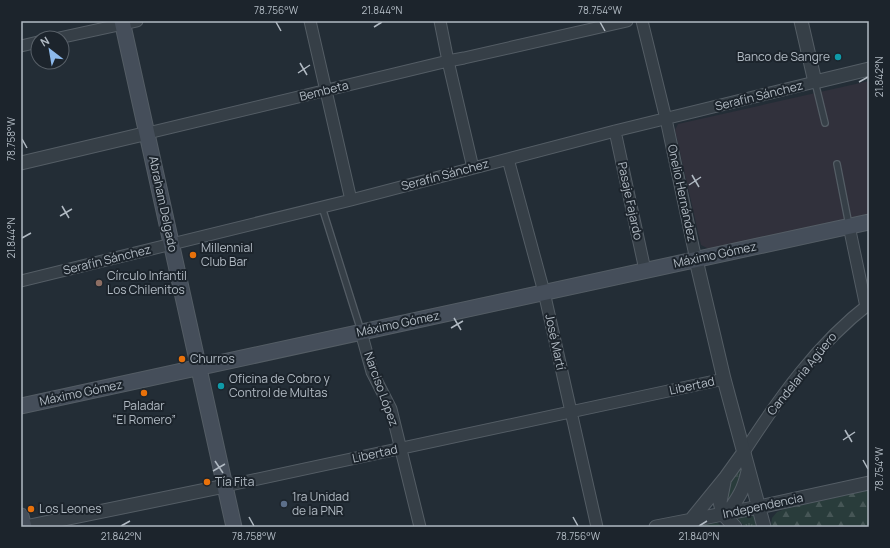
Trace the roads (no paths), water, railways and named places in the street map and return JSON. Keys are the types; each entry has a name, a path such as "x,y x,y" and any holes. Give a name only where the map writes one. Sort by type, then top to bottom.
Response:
{"main road":[{"name":"Abraham Delgado","path":"128,22 148,133 234,527"},
{"name":"Máximo Gómez","path":"21,406 869,222"},
{"path":"21,516 24,527"}],"street":[{"path":"310,21 351,200"},
{"path":"440,21 473,168"},
{"name":"Bembeta","path":"21,163 448,61 472,57 626,21"},
{"name":"Onelio Hernández","path":"642,21 666,119 696,260 724,379 764,527"},
{"path":"801,21 815,82"},
{"path":"70,35 128,22"},
{"name":"Serafín Sánchez","path":"21,282 351,200 615,131 869,69"},
{"name":"Pasaje Fajardo","path":"615,131 645,270"},
{"name":"José Martí","path":"508,159 544,292 597,527"},
{"path":"849,226 867,305"},
{"name":"Candelaria Agüero","path":"744,452 775,405 829,339 867,305"},
{"name":"Narciso López","path":"361,332 372,372 391,409 420,527"},
{"name":"Libertad","path":"24,527 225,486 724,379"},
{"path":"688,523 726,477 744,452"},
{"path":"725,514 740,496 746,484 748,469"},
{"path":"726,477 720,502 725,514 735,527"},
{"name":"Independencia","path":"656,527 688,523 869,483"}],"lane":[{"path":"815,82 825,123"},
{"path":"837,164 849,226"},
{"name":"Narciso López","path":"322,207 361,332"}],"place":[{"name":"Banco de Sangre","path":"838,57"},
{"name":"Millennial Club Bar","path":"193,255"},
{"name":"Círculo Infantil Los Chilenitos","path":"99,283"},
{"name":"Churros","path":"182,359"},
{"name":"Oficina de Cobro y Control de Multas","path":"221,386"},
{"name":"Paladar “El Romero”","path":"144,393"},
{"name":"Tía Fita","path":"207,482"},
{"name":"1ra Unidad de la PNR","path":"284,504"},
{"name":"Los Leones","path":"31,509"}]}
